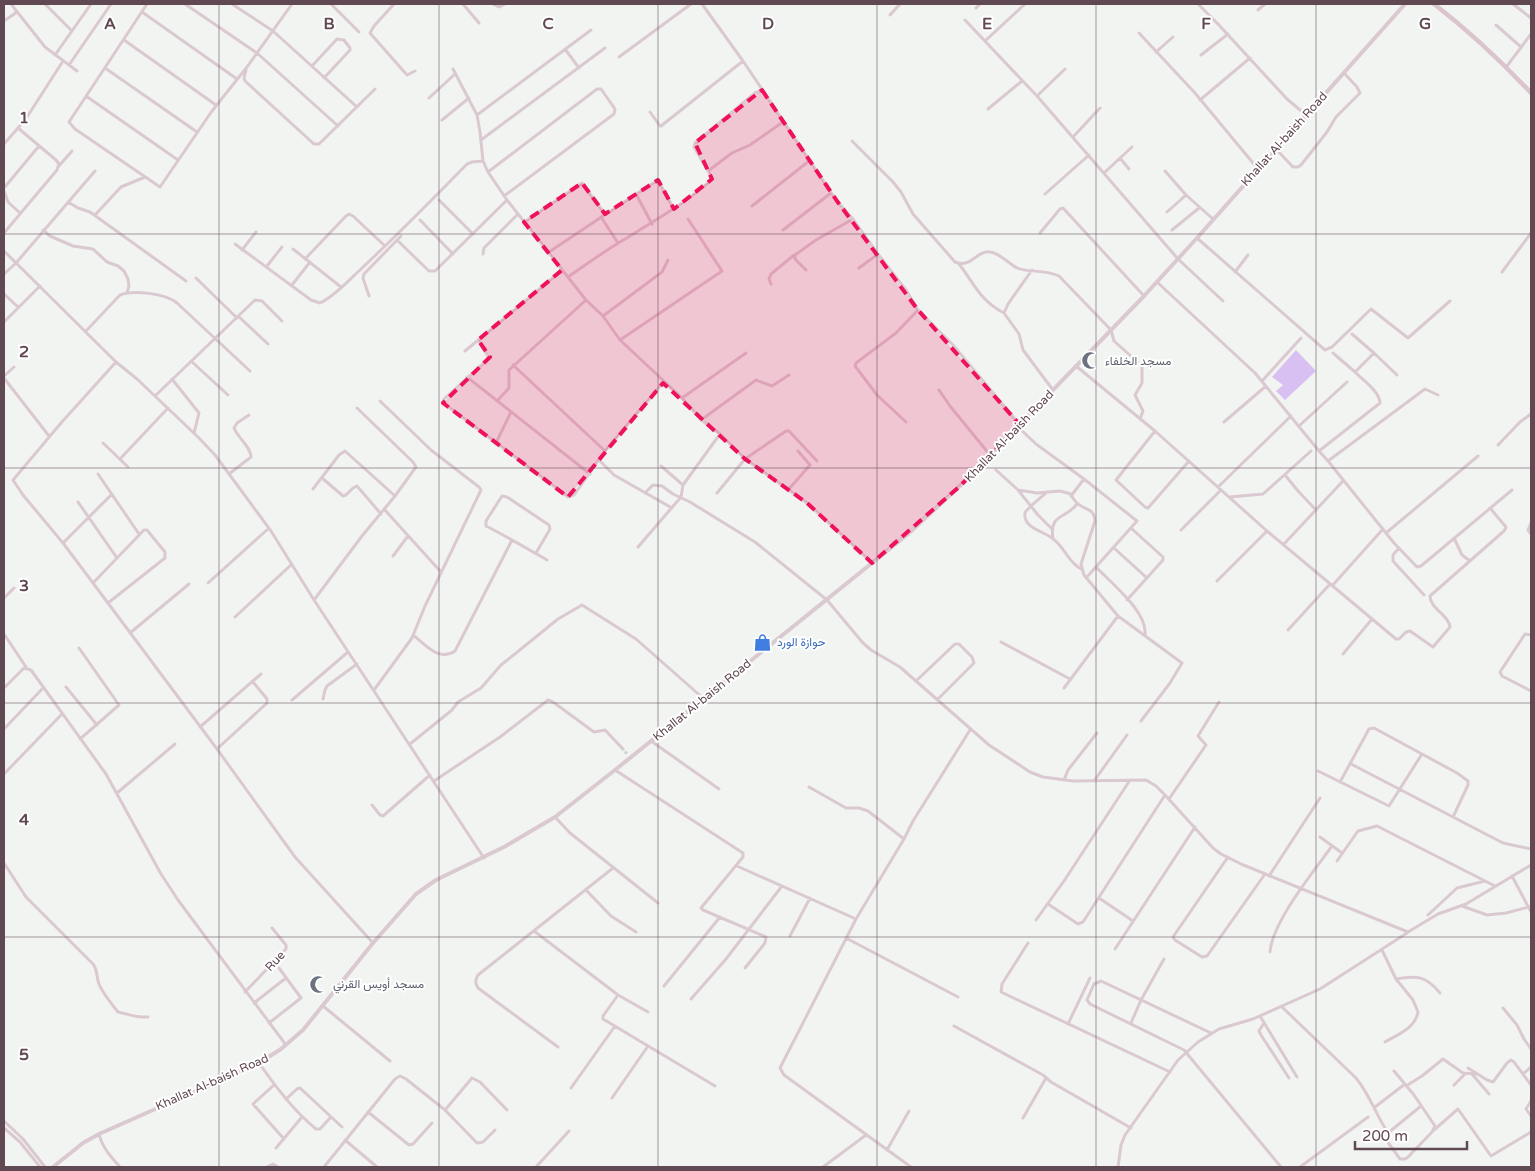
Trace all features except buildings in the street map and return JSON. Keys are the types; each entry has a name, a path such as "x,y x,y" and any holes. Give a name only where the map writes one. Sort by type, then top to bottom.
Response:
{"main road":[{"path":"1434,4 1480,41 1507,66 1531,93"}],"street":[{"path":"11,4 45,47 77,71"},
{"path":"45,4 72,31"},
{"path":"69,65 111,4"},
{"path":"147,4 69,122 160,187 216,105 247,67 292,4"},
{"path":"185,4 256,53 338,126"},
{"path":"232,4 273,31 357,107"},
{"path":"331,4 359,32"},
{"path":"394,4 370,33 408,75 415,71"},
{"path":"463,4 479,22"},
{"path":"493,4 499,7 505,4"},
{"path":"619,57 691,4"},
{"path":"702,4 743,61 809,162 906,290 918,310 953,345 1036,444 1136,519 1137,522 1132,528 1086,578"},
{"path":"890,15 900,4"},
{"path":"976,8 980,4"},
{"path":"986,41 1025,4"},
{"path":"1198,4 1287,99 1306,115"},
{"path":"1258,10 1265,4"},
{"name":"Khallat Al-baish Road","path":"53,1167 83,1143 99,1134 259,1063 286,1045 303,1030 373,943 416,894 450,872 484,858 555,816 704,699 908,534 960,486 1178,260 1404,4"},
{"path":"1513,4 1531,18"},
{"path":"56,56 89,5"},
{"path":"4,21 17,12"},
{"path":"142,12 237,79"},
{"path":"965,20 1037,96 1178,260 1223,301"},
{"path":"1496,25 1521,47"},
{"path":"477,115 591,30"},
{"path":"1139,33 1200,100 1258,169"},
{"path":"1201,55 1228,34"},
{"path":"1507,66 1531,34"},
{"path":"1156,52 1174,37"},
{"path":"312,66 337,39 344,40 350,50 324,78"},
{"path":"124,40 216,105"},
{"path":"481,140 605,48"},
{"path":"565,49 579,68"},
{"path":"1200,100 1250,58"},
{"path":"4,144 27,117 63,61"},
{"path":"650,112 661,126 743,61"},
{"path":"247,67 245,81 314,144 319,144 376,89"},
{"path":"105,68 197,132"},
{"path":"1037,96 1065,69"},
{"path":"452,70 477,115 483,161 488,172 524,222 586,300 603,316 620,340 682,398 701,420 720,434 745,459 828,521 872,563"},
{"path":"1276,149 1293,167 1301,165 1327,132 1336,117 1360,93 1358,86 1344,72"},
{"path":"429,98 455,74"},
{"path":"988,109 1022,81"},
{"path":"397,240 432,272 437,270 506,198 614,114 615,108 605,92 597,89 488,172"},
{"path":"568,277 618,243 652,224 693,196 711,180 708,171 694,148 695,143 762,90"},
{"path":"86,96 178,160"},
{"path":"442,120 469,98"},
{"path":"1073,137 1100,108"},
{"path":"708,171 732,153 750,145 784,122"},
{"path":"18,128 56,160 59,164 58,168"},
{"path":"852,141 893,182 913,214 948,255 959,264 966,276 990,305 1004,313 1019,334 1023,350 1053,390"},
{"path":"20,213 8,202 4,189 40,146"},
{"path":"1104,173 1132,147"},
{"path":"4,233 72,151"},
{"path":"1045,194 1089,156"},
{"path":"1120,158 1129,169"},
{"path":"235,244 317,303 326,299 341,287 467,164 483,161"},
{"path":"752,206 809,162"},
{"path":"4,274 95,171"},
{"path":"1165,171 1199,208 1213,219"},
{"path":"95,215 121,187 146,177"},
{"path":"549,252 658,180 674,209"},
{"path":"524,222 582,183 618,243"},
{"path":"783,230 831,193"},
{"path":"636,194 652,224"},
{"path":"1167,212 1186,195"},
{"path":"439,200 473,234"},
{"path":"68,202 95,215 186,281"},
{"path":"1040,232 1063,208 1144,296"},
{"path":"1172,230 1199,208"},
{"path":"305,258 349,214 385,246"},
{"path":"483,254 484,248 518,214"},
{"path":"620,340 722,271 688,219"},
{"path":"771,284 769,279 771,274 824,235 853,219"},
{"path":"420,220 453,254"},
{"path":"43,230 50,236 73,246 93,249 107,262 118,266 124,271 128,279 127,293"},
{"path":"242,250 256,232"},
{"path":"1502,272 1531,233"},
{"path":"369,296 363,278 364,274 401,236"},
{"path":"1197,238 1325,350 1332,347 1370,309 1408,338 1450,301"},
{"path":"267,266 282,247"},
{"path":"293,249 341,287"},
{"path":"4,251 116,362 194,433 229,474 269,528 314,600 484,858"},
{"path":"959,264 969,262 984,252 991,252 1018,268 1059,276 1111,330 1114,341 1142,366 1142,383 1135,395 1143,411 1140,419"},
{"path":"860,268 878,254"},
{"path":"795,255 795,258 806,270"},
{"path":"1235,272 1248,255"},
{"path":"603,316 662,272 668,260"},
{"path":"292,285 310,262"},
{"path":"464,351 562,270"},
{"path":"1004,313 1012,298 1033,270"},
{"path":"196,278 268,344"},
{"path":"1156,282 1228,347 1262,381 1399,548 1419,567 1512,490"},
{"path":"4,322 40,286"},
{"path":"86,331 115,300 127,293 168,297 250,370"},
{"path":"4,294 18,308"},
{"path":"155,396 255,300 262,301 282,321"},
{"path":"497,401 508,390 510,383 508,373 513,365 586,300"},
{"path":"906,422 877,395 855,366 856,363 896,333 918,310"},
{"path":"1352,334 1397,375"},
{"path":"1262,381 1301,338"},
{"path":"478,340 489,358 444,399 443,403 568,497 574,495 600,461 605,451 663,382"},
{"path":"682,398 746,353"},
{"path":"1319,451 1380,404 1380,399 1372,390 1333,353"},
{"path":"1355,372 1374,353"},
{"path":"190,361 228,396"},
{"path":"116,362 13,480 33,508 63,543 217,748 295,857 373,943"},
{"path":"513,365 605,451"},
{"path":"1076,366 1155,431 1267,531 1396,640 1408,631 1433,647 1450,627 1450,624 1431,602 1430,596 1506,529 1490,508"},
{"path":"14,367 4,377 50,436"},
{"path":"701,420 756,380 772,386 789,375"},
{"path":"467,377 590,474"},
{"path":"172,379 199,413 194,433"},
{"path":"1299,426 1347,382"},
{"path":"1224,422 1266,386"},
{"path":"1328,461 1425,388 1438,396"},
{"path":"939,390 990,455"},
{"path":"374,690 413,635 441,572 480,494 481,488 431,450 380,401"},
{"path":"120,459 168,408"},
{"path":"314,600 415,470 415,464 356,408"},
{"path":"496,443 510,412"},
{"path":"1498,445 1520,422 1531,414"},
{"path":"229,474 251,457 250,452 234,428 237,423 249,415"},
{"path":"1181,530 1219,488 1291,416"},
{"path":"717,493 745,459 788,431 817,461"},
{"path":"1155,431 1116,480 1145,507 1148,508 1189,461"},
{"path":"638,547 681,497 683,485 720,434"},
{"path":"104,443 128,467"},
{"path":"313,489 339,455 345,451 395,496"},
{"path":"789,490 810,465 798,451"},
{"path":"1230,497 1263,494 1311,451"},
{"path":"1288,630 1385,531 1478,456"},
{"path":"600,461 614,475 672,508"},
{"path":"661,466 683,485"},
{"path":"996,470 1018,490 1052,529"},
{"path":"98,474 140,534"},
{"path":"1285,475 1316,510"},
{"path":"322,478 343,496 358,486 380,514"},
{"path":"1072,494 1084,479"},
{"path":"1284,544 1344,481"},
{"path":"645,493 653,485 658,484 755,542 827,600 864,643 876,653 900,667 989,745 1030,772 1042,777 1064,780 1094,782 1146,780 1156,786 1170,799 1213,848 1228,857 1267,875 1408,932"},
{"path":"1018,490 1037,493 1060,491 1072,494 1077,504 1092,511 1095,515 1095,520 1081,569"},
{"path":"1047,492 1026,509 1025,519 1031,527 1053,539 1075,566 1081,569 1086,578 1118,616 1182,663 1170,683 1140,721"},
{"path":"63,543 112,494"},
{"path":"536,553 550,529 549,525 507,497 502,496 485,524 486,526 547,560"},
{"path":"78,502 117,558"},
{"path":"1053,539 1052,529 1055,520 1077,504"},
{"path":"384,509 441,572"},
{"path":"1531,523 1528,530 1531,534"},
{"path":"208,583 269,528"},
{"path":"1127,600 1163,557 1132,528"},
{"path":"93,583 144,530 147,530 165,552 166,556 108,603"},
{"path":"1218,581 1267,531"},
{"path":"393,556 408,536"},
{"path":"1454,538 1462,555 1470,561"},
{"path":"413,635 438,654 446,656 455,651 512,540"},
{"path":"1114,548 1147,578"},
{"path":"1399,548 1393,556 1393,561 1424,595"},
{"path":"235,617 292,564"},
{"path":"1096,567 1141,616 1146,628 1145,636"},
{"path":"130,633 189,584"},
{"path":"4,598 14,588"},
{"path":"410,744 452,710 458,702 481,688 501,665 514,654 558,619 580,606 585,606 636,639 704,699"},
{"path":"1064,688 1118,616"},
{"path":"1342,654 1372,619"},
{"path":"4,634 27,668 31,670 100,765 161,874 200,933 286,1045"},
{"path":"1531,635 1525,634 1500,672 1502,676 1531,691"},
{"path":"1001,642 1070,679"},
{"path":"916,681 955,644 959,644 972,657 974,663 938,700"},
{"path":"79,648 119,705 80,739"},
{"path":"292,700 348,652"},
{"path":"323,699 324,690 327,686 357,664"},
{"path":"4,688 20,670 27,668"},
{"path":"200,727 261,674"},
{"path":"217,748 267,703 267,699 253,682"},
{"path":"66,687 97,725"},
{"path":"4,730 43,688"},
{"path":"434,781 500,737 548,700 594,732 607,731 622,748"},
{"path":"1170,799 1206,745 1198,736 1218,702"},
{"path":"4,774 62,714"},
{"path":"1340,782 1369,729 1372,728 1457,774 1468,783 1453,817"},
{"path":"911,1167 784,1075 780,1068 856,919 913,821 970,730"},
{"path":"1064,780 1068,770 1097,733"},
{"path":"1094,782 1127,735"},
{"path":"651,741 719,789"},
{"path":"116,793 175,744"},
{"path":"1318,771 1387,806 1400,790 1422,754"},
{"path":"1351,764 1504,843 1531,849"},
{"path":"615,770 743,853 743,858 701,907 703,910 765,936 767,939 765,943 745,968"},
{"path":"372,805 383,816 430,776"},
{"path":"1036,920 1131,780"},
{"path":"809,787 846,808 859,808 868,811 904,839"},
{"path":"1048,904 1076,923 1081,924 1166,795"},
{"path":"1228,857 1173,937 1202,957 1207,956 1267,875 1320,798"},
{"path":"555,816 570,833 658,903"},
{"path":"1337,861 1358,832 1377,826 1496,886"},
{"path":"1115,949 1195,827"},
{"path":"1320,837 1342,853"},
{"path":"1270,952 1276,930 1301,889 1332,846"},
{"path":"4,862 26,897 97,969 100,987 118,1012 129,1013 135,1018 148,1017"},
{"path":"1118,1167 1121,1145 1130,1128 1185,1052 1210,1033 1260,1016 1320,989 1438,914 1462,906 1531,864"},
{"path":"736,866 856,919"},
{"path":"558,1047 476,984 476,978 613,868"},
{"path":"1512,876 1531,912"},
{"path":"1428,914 1457,888 1486,881"},
{"path":"691,1000 782,886"},
{"path":"586,890 605,911 636,932"},
{"path":"790,936 810,898"},
{"path":"1099,898 1133,921"},
{"path":"1462,906 1487,915 1506,913 1529,907"},
{"path":"664,986 720,917"},
{"name":"Rue","path":"246,992 286,950 286,945 272,928"},
{"path":"534,931 618,995 648,1012"},
{"path":"846,938 958,997"},
{"path":"1028,943 1002,984 1000,990 1002,993 1170,1072"},
{"path":"1382,950 1396,979 1413,1000 1418,1012 1415,1021 1407,1030 1385,1042"},
{"path":"1131,1023 1141,1000 1164,959"},
{"name":"Rue","path":"269,1023 301,998 280,968"},
{"path":"1396,979 1417,976 1430,982 1440,993"},
{"name":"Rue","path":"254,1003 286,978"},
{"path":"1068,1024 1090,978"},
{"path":"1210,1033 1101,981 1097,981 1094,984 1087,1000 1088,1003 1182,1048 1281,1167"},
{"path":"618,995 602,1018 715,1086"},
{"path":"323,1006 390,1061"},
{"path":"1282,1007 1365,1088 1388,1133 1388,1143 1402,1160 1408,1157 1458,1109 1491,1156 1531,1132"},
{"path":"1504,1008 1531,1048"},
{"path":"1260,1016 1297,1077"},
{"path":"1264,1023 1259,1031 1290,1078"},
{"path":"571,1088 615,1026"},
{"path":"954,1026 1130,1128"},
{"path":"612,1098 648,1046"},
{"path":"1375,1107 1405,1085 1422,1076 1442,1059 1465,1074 1476,1074"},
{"path":"1468,1068 1489,1082 1493,1082 1511,1060 1531,1085"},
{"path":"259,1063 286,1099 302,1117 318,1130 331,1117"},
{"path":"1523,1074 1531,1067"},
{"path":"1394,1071 1435,1126 1432,1132"},
{"path":"1454,1086 1465,1074"},
{"path":"1471,1074 1489,1094"},
{"path":"324,1167 395,1079 400,1076 445,1110 477,1143 483,1142 495,1130"},
{"path":"445,1110 472,1078 480,1082 507,1110"},
{"path":"1023,1118 1046,1078"},
{"path":"274,1085 253,1104 284,1139"},
{"path":"286,1099 296,1089 300,1088 342,1127"},
{"path":"1531,1102 1526,1109 1531,1116"},
{"path":"1388,1133 1421,1106"},
{"path":"887,1150 909,1111"},
{"path":"368,1112 409,1145 413,1144 432,1123"},
{"path":"276,1148 302,1117"},
{"path":"1300,1167 1368,1117"},
{"path":"4,1121 23,1140 45,1167"},
{"path":"4,1128 20,1142 40,1167"},
{"path":"536,1167 569,1131"},
{"path":"99,1134 100,1141 105,1149 120,1167"},
{"path":"823,1167 866,1135"},
{"path":"345,1140 377,1167"},
{"path":"267,1167 273,1164 278,1167"}],"highlighted area":[{"path":"762,90 837,201 918,310 1020,425 960,486 872,563 807,503 745,459 663,383 568,497 443,403 490,357 478,340 562,270 524,222 582,183 605,214 658,180 674,209 712,179 695,143"}],"shaded area":[{"path":"1296,350 1316,371 1285,400 1276,391 1283,385 1272,377"}],"tunnel":[{"path":"622,748 627,754"}],"place":[{"name":"مسجد الخلفاء","path":"1091,361"},
{"name":"حوازة الورد","path":"763,642"},
{"name":"مسجد أويس القرني","path":"319,984"}]}
